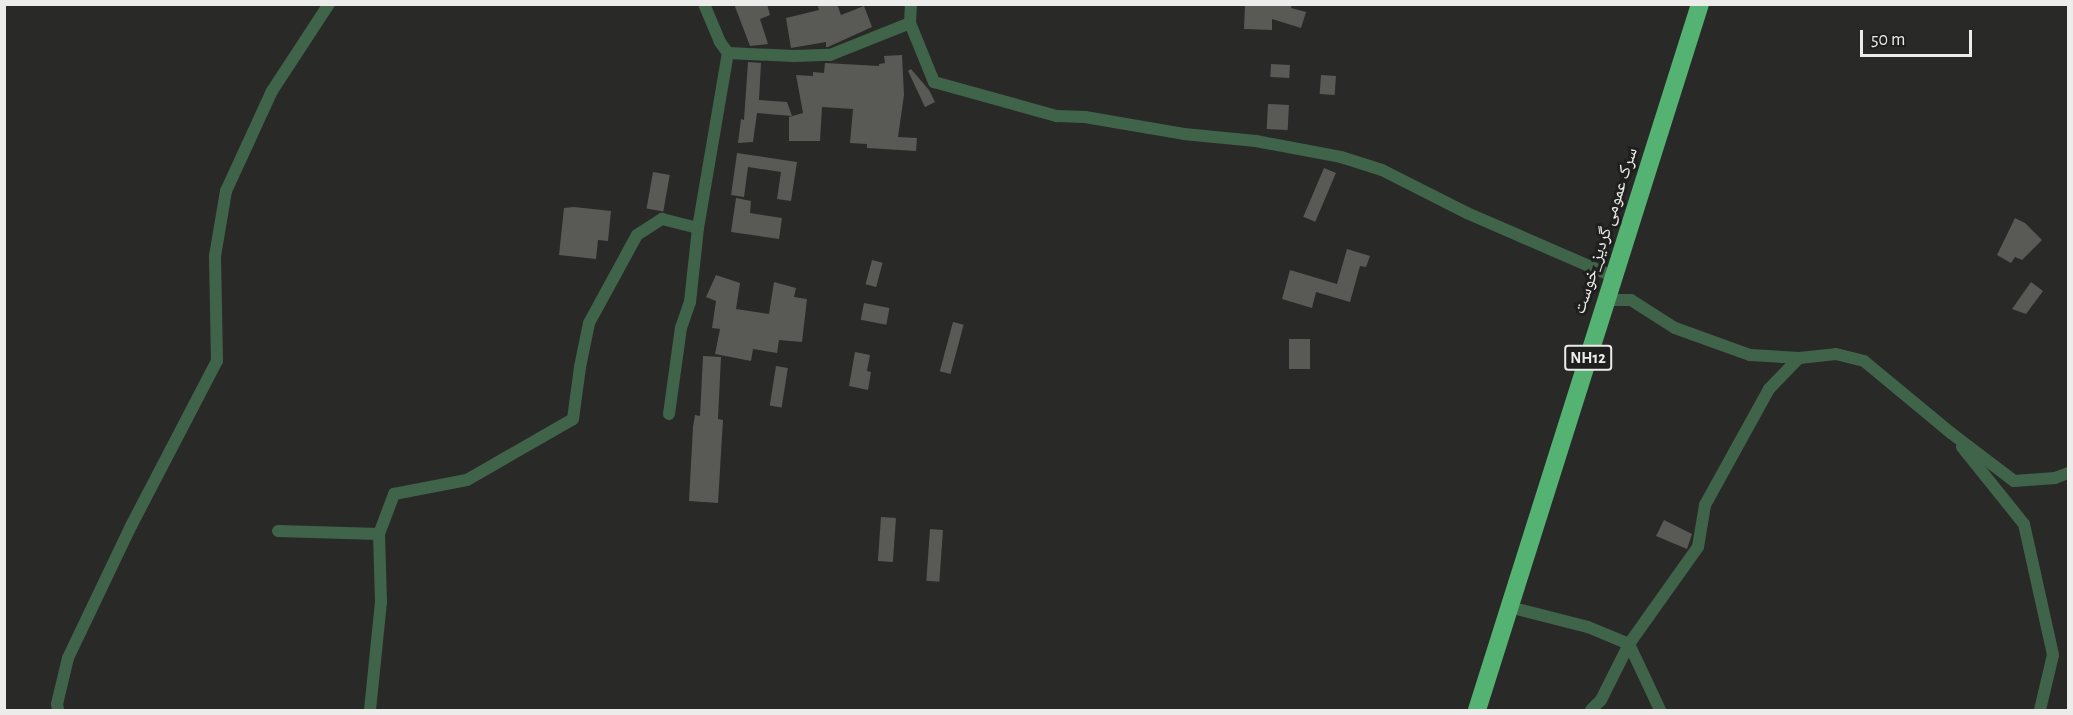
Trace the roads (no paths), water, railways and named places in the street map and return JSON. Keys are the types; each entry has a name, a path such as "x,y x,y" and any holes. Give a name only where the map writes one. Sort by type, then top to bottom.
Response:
{"highway":[{"name":"سرک عمومی گردیز_خوست","path":"1477,711 1700,4"}],"street":[{"path":"58,711 57,704 68,658 130,526 217,361 215,256 226,192 272,91 329,4"},
{"path":"704,4 720,42 728,52 794,56 830,55 910,23"},
{"path":"911,4 910,23 934,82 1057,116 1085,117 1184,134 1256,141 1341,157 1382,170 1467,213 1614,277"},
{"path":"669,414 681,328 690,302 698,228 728,52"},
{"path":"370,711 381,602 379,534 394,494 467,480 573,419 589,322 637,235 662,219 698,228"},
{"path":"1607,300 1631,300 1675,328 1750,355 1799,358 1836,354 1864,361 1951,434 2014,481 2055,478 2068,473"},
{"path":"1591,711 1602,700 1629,644 1698,547 1705,505 1770,389 1799,358"},
{"path":"1951,434 2024,524 2053,655 2040,711"},
{"path":"278,531 379,534"},
{"path":"1509,607 1588,627 1629,644 1660,711"}]}
